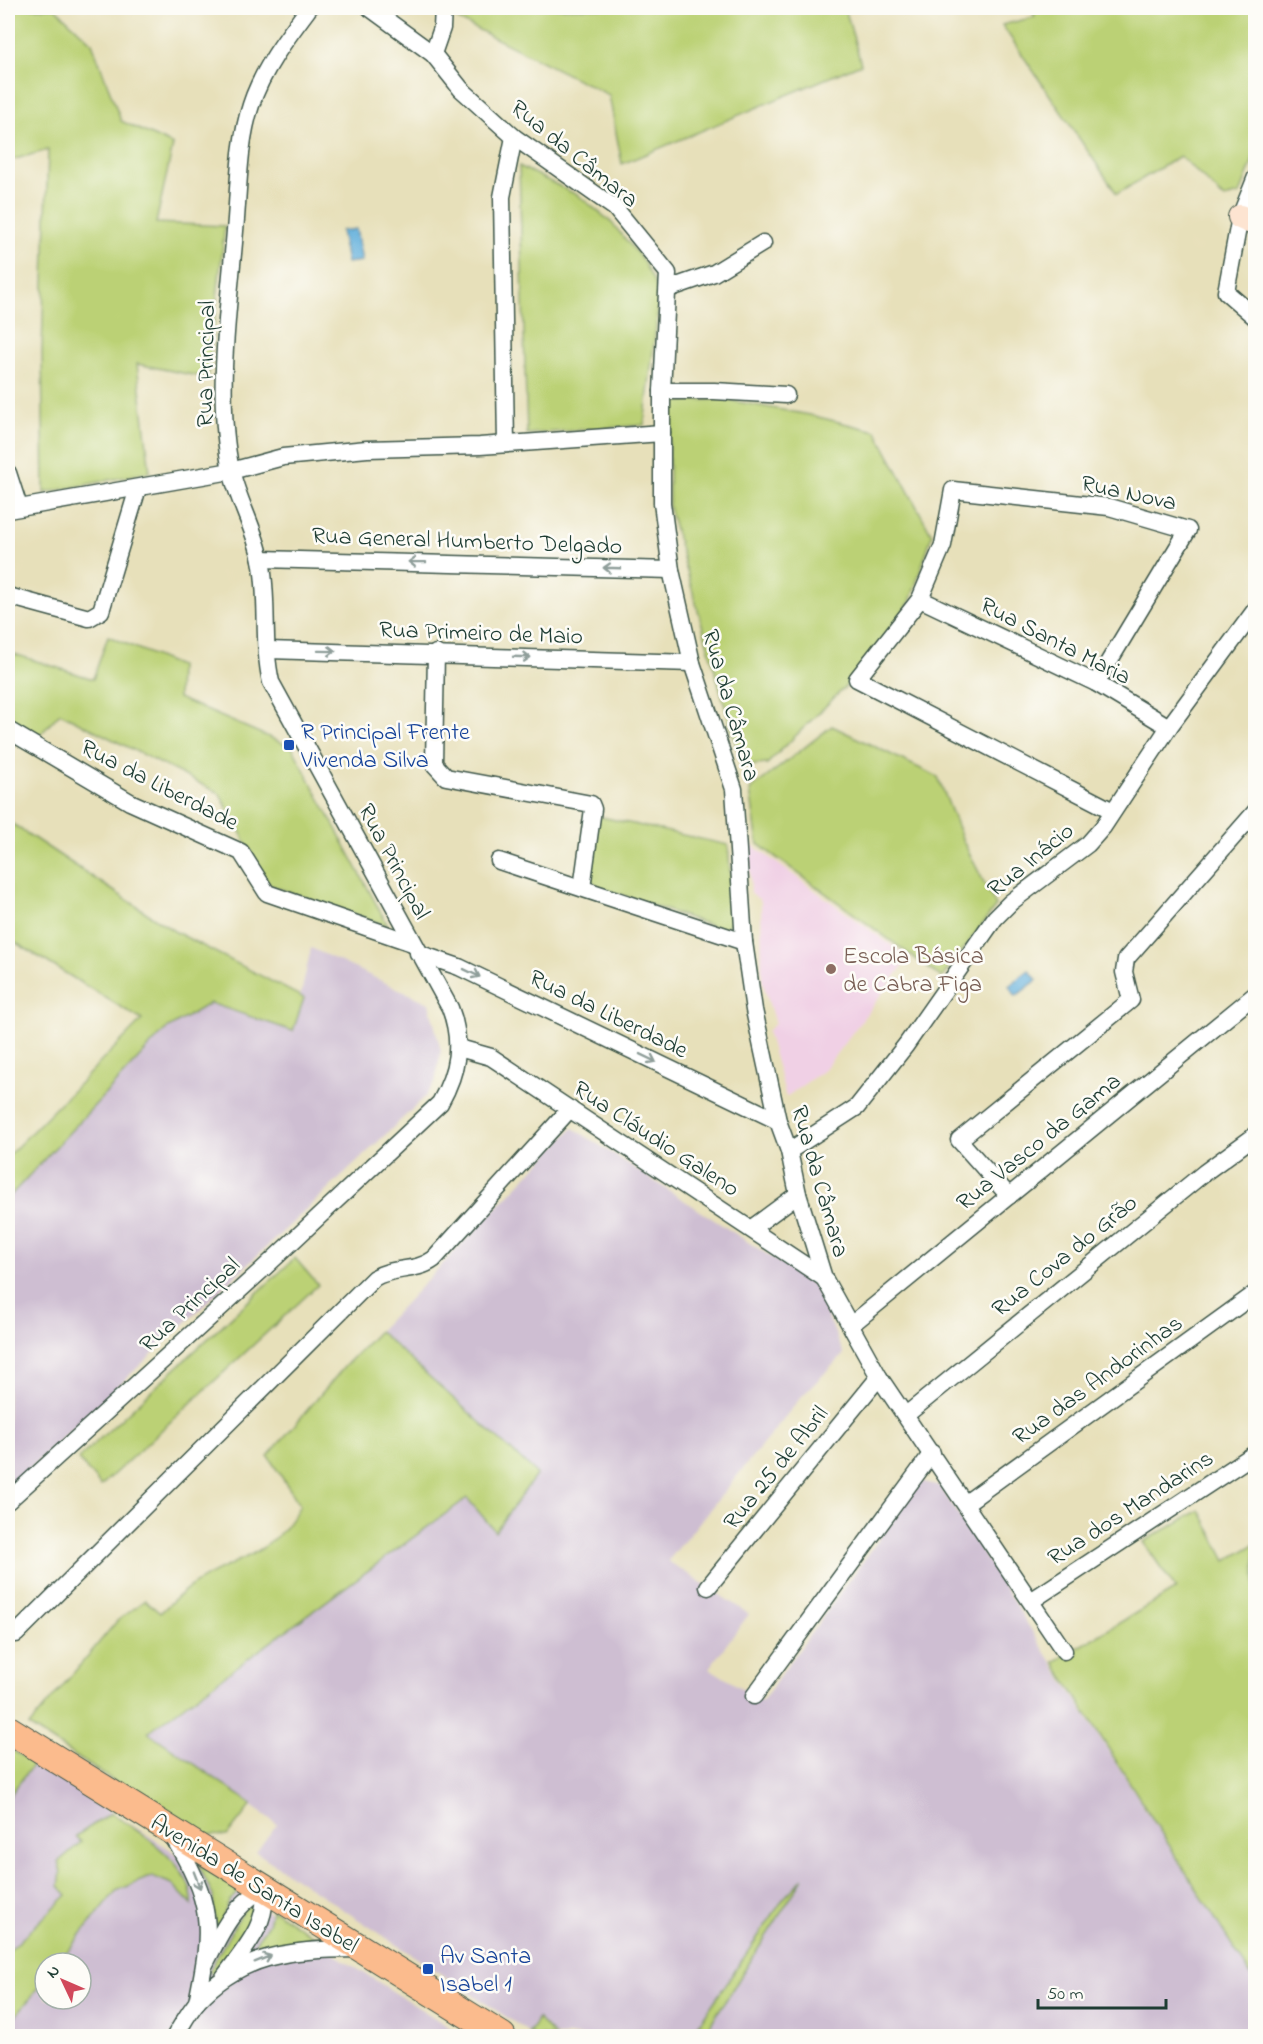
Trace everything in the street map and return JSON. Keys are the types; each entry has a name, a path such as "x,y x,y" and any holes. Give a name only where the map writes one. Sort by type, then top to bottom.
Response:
{"main road":[{"name":"Avenida de Santa Isabel","path":"8,1729 502,2037"}],"street":[{"name":"Rua Principal","path":"8,1501 194,1333 440,1103 454,1072 459,1048 450,1008 415,948 271,682 261,559 231,471 223,414 230,301 245,136 251,104 268,72 309,8"},
{"name":"Rua da Câmara","path":"370,8 433,54 461,89 514,138 615,208 668,273 662,391 662,503 671,570 692,663 734,789 744,942 754,1010 778,1121 789,1151 798,1194 824,1278 879,1377 1064,1650"},
{"path":"433,54 442,28 443,8"},
{"path":"506,444 502,197 514,138"},
{"path":"1256,177 1248,220 1226,292 1256,318"},
{"path":"668,289 714,273 763,243"},
{"path":"662,391 786,395"},
{"path":"8,473 13,508 231,471 294,456 367,449 506,444 662,433"},
{"path":"8,596 89,618 101,611 138,488"},
{"name":"Rua Nova","path":"920,599 943,545 953,490 1109,507 1188,530 1096,683"},
{"name":"Rua General Humberto Delgado","path":"261,559 671,570"},
{"path":"920,599 857,679 1113,811"},
{"name":"Rua Santa Maria","path":"920,599 1096,683 1169,727"},
{"name":"Rua Inácio","path":"789,1151 857,1107 906,1045 995,918 1011,902 1088,844 1169,727 1256,609"},
{"name":"Rua Primeiro de Maio","path":"268,650 436,653 692,663"},
{"path":"436,653 434,764 446,777 591,804 593,809 582,888"},
{"name":"Rua da Liberdade","path":"8,730 130,802 241,852 267,893 415,948 459,967 778,1121"},
{"path":"1009,1196 959,1140 1131,1000 1124,972 1126,959 1256,811"},
{"path":"499,861 744,942"},
{"name":"Rua Vasco da Gama","path":"850,1325 1256,994"},
{"name":"Rua Cláudio Galeno","path":"459,1048 491,1057 752,1228 824,1278"},
{"path":"8,1626 16,1634 374,1278 384,1272 424,1267 434,1259 570,1109"},
{"name":"Rua Cova do Grão","path":"906,1415 1204,1173 1256,1135"},
{"path":"752,1228 798,1194"},
{"name":"Rua das Andorinhas","path":"966,1503 1256,1293"},
{"name":"Rua 25 de Abril","path":"708,1587 879,1377"},
{"path":"754,1696 932,1453"},
{"name":"Rua dos Mandarins","path":"1031,1601 1256,1453"},
{"path":"169,1829 193,1870 204,1898 208,1940 197,2002"},
{"path":"175,2037 197,2002 224,1977 261,1923 265,1911 264,1888 244,1899 236,1909 205,1964"},
{"path":"224,1977 263,1958 288,1951 361,1949"}],"shaded area":[{"name":"Escola Básica de Cabra Figa","path":"749,843 909,958 824,1070 786,1097 767,1031 775,1024 762,980 761,901 751,893"},
{"path":"311,948 429,1003 441,1051 435,1082 425,1097 338,1180 8,1489 8,1156 142,1020 210,1003 293,1031"},
{"path":"573,1128 814,1285 844,1354 802,1396 668,1561 749,1614 709,1668 762,1701 921,1481 940,1486 1255,1982 1255,2036 535,2036 256,1852 277,1824 148,1733 467,1498 495,1530 536,1475 345,1366"},
{"path":"8,1748 34,1763 463,2036 8,2036"}],"green space":[{"path":"8,8 55,8 92,43 121,121 173,145 156,223 225,226 208,378 137,364 150,472 44,493 42,350 48,150 8,161"},
{"path":"452,8 845,8 861,64 622,164 609,95 451,16"},
{"path":"1031,8 1255,8 1255,155 1240,194 1224,198 1180,156 1117,194 1002,25 1035,17"},
{"path":"519,166 579,196 611,222 642,259 660,294 644,425 527,434"},
{"path":"722,399 810,415 876,431 932,535 910,602 847,685 767,764 742,766 669,508 669,402"},
{"path":"108,636 179,666 178,698 292,747 388,926 269,885 219,793 60,713 39,736 8,719 8,652 93,679"},
{"path":"832,726 938,777 963,841 996,906 942,978 758,844 750,790"},
{"path":"597,816 728,845 734,918 724,930 599,887 590,879"},
{"path":"8,821 174,931 304,998 293,1031 210,1003 165,1030 8,1198 8,1156 142,1020 8,938"},
{"path":"295,1258 318,1285 101,1486 78,1459"},
{"path":"379,1331 537,1474 495,1531 467,1498 148,1732 252,1804 227,1836 208,1835 129,1791 29,1726 117,1621 145,1600 160,1613 191,1586 251,1555 277,1537 300,1505 268,1456 345,1366"},
{"path":"1200,1510 1226,1561 1255,1544 1255,1982 1054,1662 1176,1589 1143,1542"},
{"path":"8,1748 34,1763 8,1798"},
{"path":"111,1813 136,1829 175,1863 191,1891 192,1905 172,1884 152,1876 116,1891 68,1951 33,1951 33,1995 13,2019 21,2036 8,2036 8,1952 67,1895 59,1886 61,1872 58,1862 81,1842 76,1836"},
{"path":"198,1864 240,1890 229,1902 219,1926 215,1922 213,1896"},
{"path":"803,1878 703,2036 691,2036 784,1898"},
{"path":"256,1901 259,1913 221,1971 213,1975 209,1971 244,1909"},
{"path":"272,1909 322,1942 264,1950 244,1959 268,1924"},
{"path":"538,2019 555,2036 535,2036 529,2033"}],"water":[{"path":"356,229 362,261 347,263 341,231"},
{"path":"1029,970 1037,980 1016,996 1009,986"}],"place":[{"name":"R Principal Frente Vivenda Silva","path":"289,745"},
{"name":"Escola Básica de Cabra Figa","path":"831,969"},
{"name":"Av Santa Isabel 1","path":"428,1969"}]}
